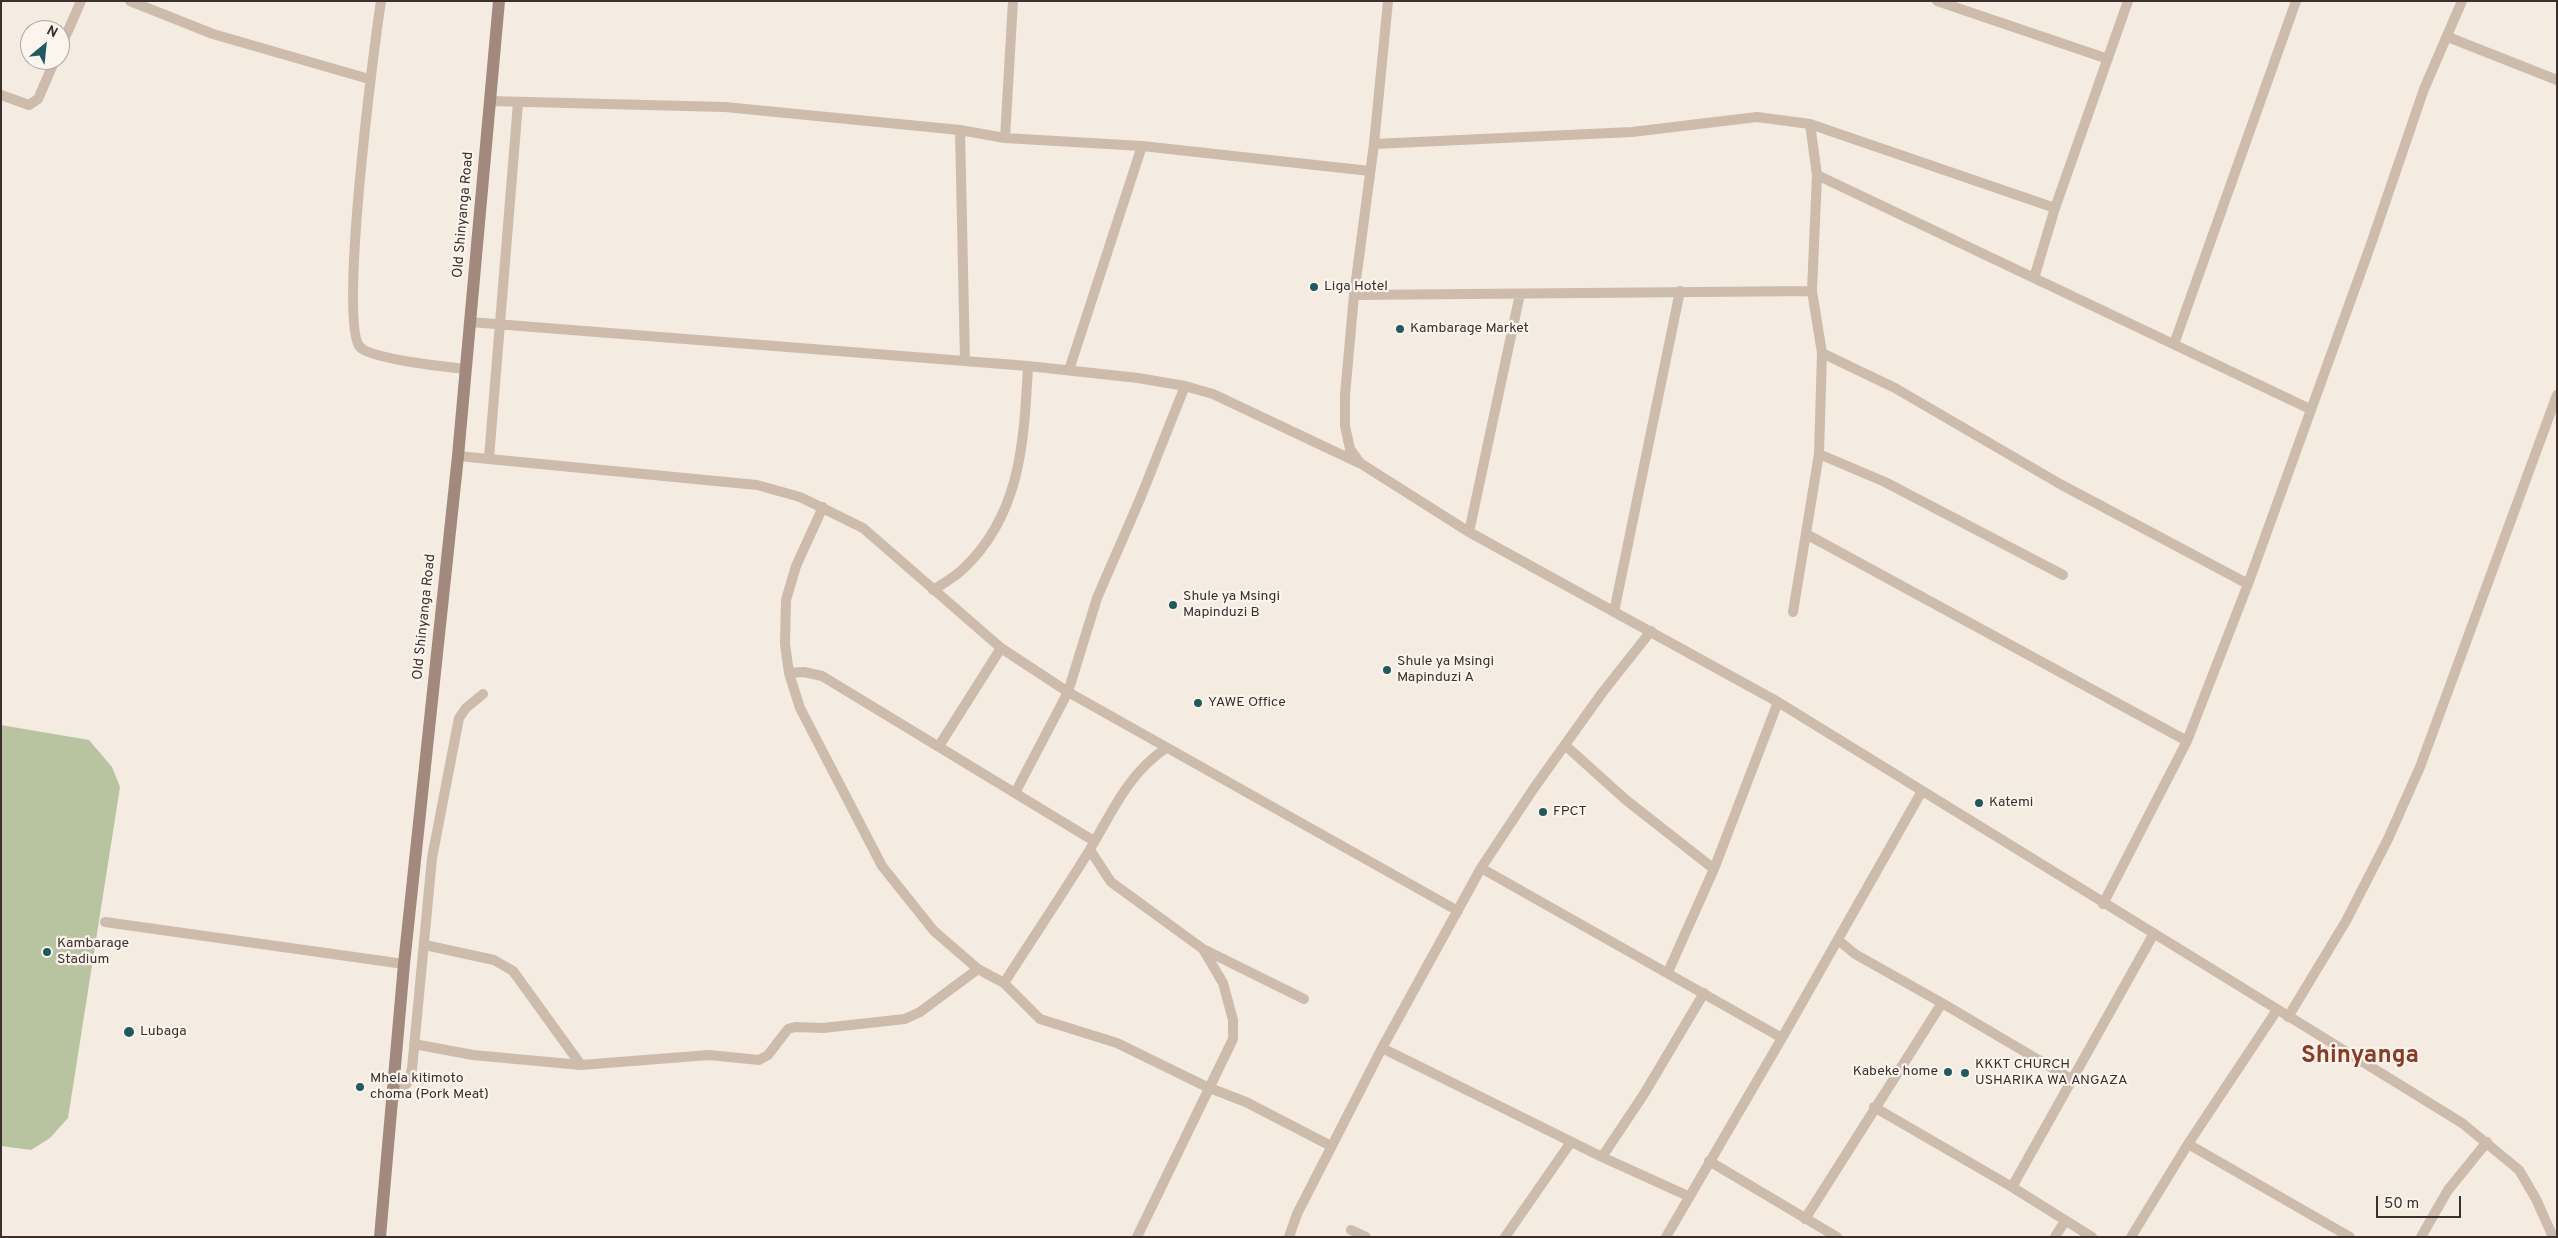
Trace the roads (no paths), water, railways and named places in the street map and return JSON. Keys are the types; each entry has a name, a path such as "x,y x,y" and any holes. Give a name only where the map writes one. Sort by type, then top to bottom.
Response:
{"main road":[{"name":"Old Shinyanga Road","path":"380,1237 404,964 458,456 499,1"}],"street":[{"path":"70,26 81,1"},
{"path":"130,1 213,34 369,79"},
{"path":"381,1 369,79 352,316 356,342 362,349 370,353 439,367 466,369"},
{"path":"1005,138 1013,1"},
{"path":"1360,463 1350,449 1345,426 1345,395 1354,295 1374,144 1388,1"},
{"path":"1937,1 1962,5 2108,59"},
{"path":"2034,278 2055,208 2128,1"},
{"path":"2174,344 2296,1"},
{"path":"2103,904 2187,741 2248,584 2424,89 2462,1"},
{"path":"2448,37 2557,80"},
{"path":"1,94 29,105 38,99 51,70"},
{"path":"489,101 725,107 960,130 1005,138 1142,146 1370,171"},
{"path":"489,458 502,324 518,103"},
{"path":"1374,144 1632,132 1757,117 1810,124 2055,208"},
{"path":"1793,612 1808,535 1820,454 1822,353 1812,291 1817,175 1810,124"},
{"path":"960,130 965,361"},
{"path":"1069,370 1142,146"},
{"path":"1817,175 2310,409"},
{"path":"1614,612 1680,291"},
{"path":"1354,295 1812,291"},
{"path":"1469,532 1520,294"},
{"path":"470,322 1028,366 1185,386 1213,394 1360,463 1469,532 1778,702 2153,935 2462,1123 2519,1170 2536,1199 2553,1237"},
{"path":"1822,353 1896,388 2060,484 2248,584"},
{"path":"933,590 960,572 980,552 1008,506 1025,425 1028,366"},
{"path":"1015,793 1068,692 1098,598 1185,386"},
{"path":"2288,1017 2346,921 2388,839 2420,767 2557,395"},
{"path":"1820,454 1885,482 2063,575"},
{"path":"458,456 757,484 800,497 823,507 863,528 1001,648 1068,692 1458,911"},
{"path":"823,507 796,566 786,600 785,644 789,673 800,708 882,866 934,931 978,969 1004,982 1040,1018 1117,1044 1207,1087 1246,1102 1331,1146"},
{"path":"1808,535 2187,741"},
{"path":"1289,1237 1297,1214 1331,1146 1382,1048 1481,868 1534,788 1566,746 1602,693 1651,631"},
{"path":"939,746 1001,648"},
{"path":"789,673 804,672 822,676 1015,793 1092,846 1111,882 1202,949 1304,999"},
{"path":"393,1100 408,1083 425,945 432,858 459,718 466,708 482,694"},
{"path":"1668,972 1714,869 1778,702"},
{"path":"1566,746 1626,800 1714,869"},
{"path":"1004,982 1092,846 1135,773 1147,760 1166,748"},
{"path":"1666,1237 1688,1196 1782,1038 1922,790"},
{"path":"1481,868 1782,1038"},
{"path":"105,922 404,964"},
{"path":"2012,1187 2153,935"},
{"path":"1838,940 1855,954 1942,1002 2071,1079"},
{"path":"425,945 494,960 513,970 581,1065"},
{"path":"1137,1237 1207,1087 1232,1039 1233,1020 1223,983 1202,949"},
{"path":"414,1044 509,1059 581,1065 709,1055 759,1060 768,1055 788,1029 795,1027 830,1027 905,1019 920,1012 978,969"},
{"path":"1602,1157 1644,1094 1704,993"},
{"path":"1805,1219 1942,1002"},
{"path":"2131,1237 2188,1144 2277,1010"},
{"path":"1382,1048 1602,1157 1688,1196"},
{"path":"1874,1107 2012,1187 2092,1237"},
{"path":"1505,1237 1571,1142"},
{"path":"2421,1237 2448,1190 2487,1142"},
{"path":"2188,1144 2343,1235"},
{"path":"1709,1160 1837,1237"},
{"path":"2055,1237 2065,1220"},
{"path":"1351,1230 1366,1237"}],"place":[{"name":"Liga Hotel","path":"1314,287"},
{"name":"Kambarage Market","path":"1400,329"},
{"name":"Shule ya Msingi Mapinduzi B","path":"1173,605"},
{"name":"Shule ya Msingi Mapinduzi A","path":"1387,670"},
{"name":"YAWE Office","path":"1198,703"},
{"name":"Katemi","path":"1979,803"},
{"name":"FPCT","path":"1543,812"},
{"name":"Kambarage Stadium","path":"47,952"},
{"name":"Lubaga","path":"129,1032"},
{"name":"Kabeke home","path":"1948,1072"},
{"name":"KKKT CHURCH USHARIKA WA ANGAZA","path":"1965,1073"},
{"name":"Mhela kitimoto choma (Pork Meat)","path":"360,1087"}],"district":[{"name":"Shinyanga","path":"2360,1057"}]}
